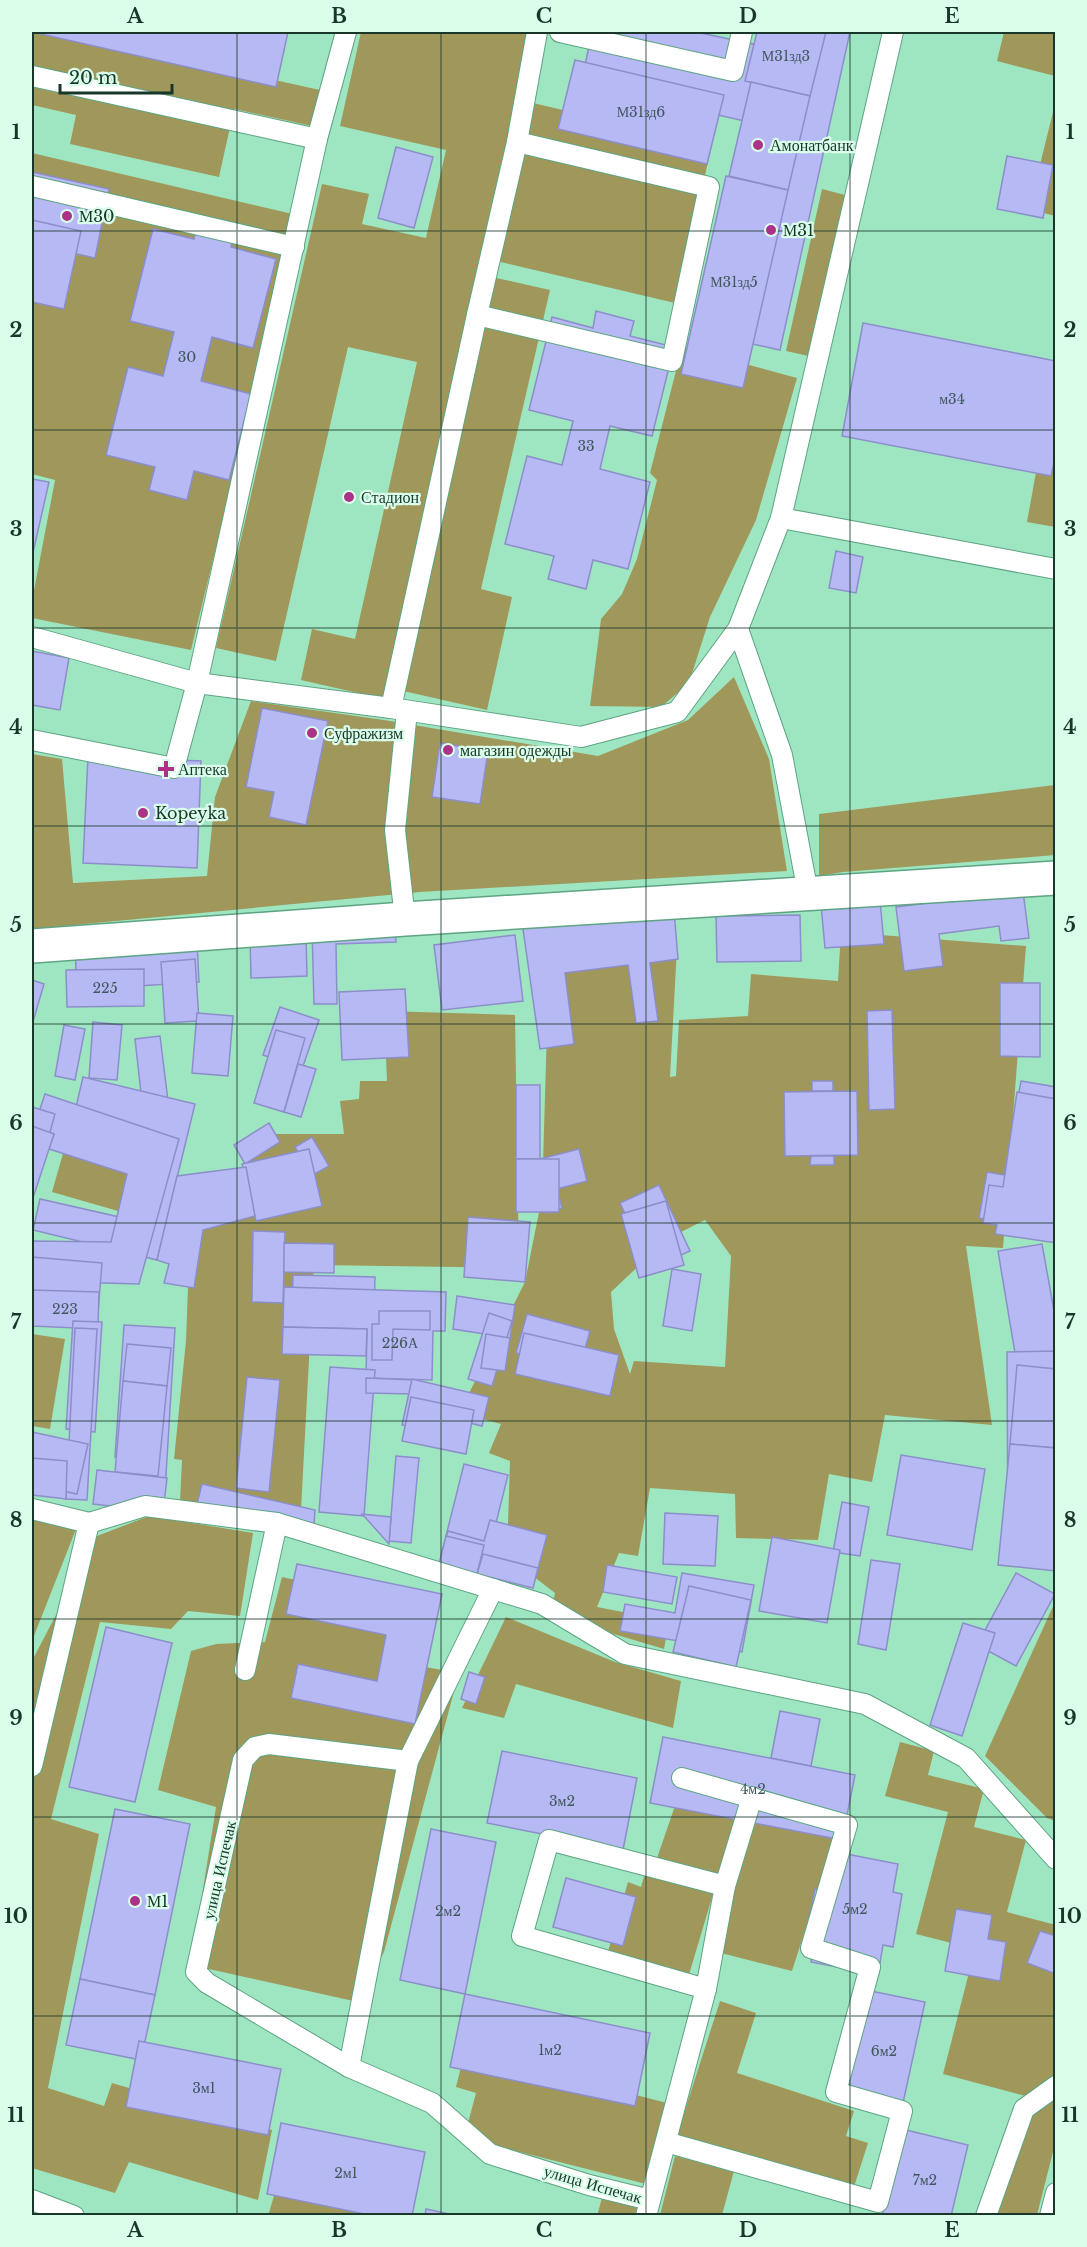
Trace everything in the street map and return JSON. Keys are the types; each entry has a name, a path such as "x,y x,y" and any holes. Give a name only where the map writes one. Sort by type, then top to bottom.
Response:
{"street":[{"path":"32,945 1056,878"}],"lane":[{"path":"32,740 174,768 197,683 317,140 346,32"},
{"path":"405,919 395,830 399,710 477,315 517,142 537,32"},
{"path":"560,32 733,71 742,32"},
{"path":"32,637 197,683 581,737 677,712 738,629 781,518 893,32"},
{"path":"32,76 317,140"},
{"path":"477,315 672,361 709,188 517,142"},
{"path":"32,186 294,247"},
{"path":"781,518 1056,570"},
{"path":"738,629 782,755 808,893"},
{"path":"32,1509 89,1523 145,1506 277,1523 542,1604 625,1654 865,1704 966,1758 1056,1859"},
{"path":"32,1766 89,1523"},
{"path":"244,1670 277,1523"},
{"path":"349,2067 408,1761 493,1588"},
{"name":"улица Испечак","path":"408,1761 268,1744 255,1747 243,1760 196,1972 207,1983 349,2067 432,2103 490,2154 589,2185 648,2208"},
{"path":"666,2142 878,2202 902,2111 836,2092 870,1967 811,1948 847,1825 682,1778"},
{"path":"648,2208 706,1989 725,1886 752,1797"},
{"path":"706,1989 522,1936 549,1840 725,1886"},
{"path":"986,2216 1024,2109 1056,2086"},
{"path":"1050,2216 1056,2193"},
{"path":"32,2200 74,2216"}],"shaded area":[{"path":"32,32 56,32 320,90 312,126 234,109 219,177 70,144 76,115 32,105"},
{"path":"361,32 536,32 384,699 301,680 312,629 355,639 417,362 348,347 276,661 216,648 322,184 369,194 362,224 426,238 446,150 340,126"},
{"path":"1004,32 1055,32 1055,76 997,61"},
{"path":"533,103 712,145 675,303 496,261"},
{"path":"1055,104 1055,216 1029,209"},
{"path":"32,153 297,215 191,650 32,618 32,601 55,480 32,474"},
{"path":"822,189 849,196 813,357 786,351"},
{"path":"492,277 550,290 481,589 512,597 487,710 399,690"},
{"path":"682,347 797,378 756,520 710,617 689,683 661,707 590,706 601,619 622,594 637,559 657,480 650,473"},
{"path":"1055,367 1055,527 1027,522"},
{"path":"734,677 769,759 787,871 420,892 32,929 32,754 62,759 73,883 207,876 215,797 251,701 384,720 598,756 688,720"},
{"path":"1055,785 1055,855 843,872 819,876 819,814"},
{"path":"841,932 1026,946 1003,1248 966,1246 992,1425 885,1415 872,1482 829,1474 818,1540 736,1538 735,1494 650,1488 638,1556 619,1553 597,1607 669,1621 664,1649 550,1615 555,1593 507,1556 510,1461 489,1453 501,1424 459,1413 525,1282 542,1197 548,995 566,945 677,948 670,1077 676,1076 679,1020 748,1016 751,974 838,981","holes":["705,1220 731,1256 725,1367 634,1361 630,1374 614,1329 611,1292 667,1239"]},
{"path":"384,1011 515,1015 519,1268 314,1265 301,1510 180,1501 182,1460 174,1459 186,1341 191,1208 252,1194 251,1134 344,1134 340,1101 359,1099 360,1081 387,1081"},
{"path":"70,1129 135,1148 118,1211 52,1192"},
{"path":"32,1334 65,1339 50,1429 32,1426"},
{"path":"149,1516 253,1533 240,1616 188,1611 171,1629 100,1622 51,1819 99,1834 48,2088 104,2106 112,2083 272,2130 258,2200 129,2162 115,2193 32,2168 33,1659 97,1536"},
{"path":"32,1519 76,1529 32,1641"},
{"path":"282,1577 409,1605 403,1663 459,1673 384,1952 358,2002 191,1965 216,1807 158,1790 191,1651 216,1644 265,1642"},
{"path":"1055,1602 1055,1821 1047,1818 985,1756"},
{"path":"506,1617 615,1662 681,1681 673,1728 516,1684 504,1718 462,1708"},
{"path":"900,1742 934,1751 928,1775 984,1789 974,1827 1026,1840 1007,1912 1056,1925 1055,2144 1037,2215 995,2215 1025,2096 943,2074 975,1949 916,1934 948,1812 885,1796"},
{"path":"678,1797 739,1817 718,1881 656,1861"},
{"path":"757,1805 837,1831 792,1971 721,1953 731,1889"},
{"path":"645,1873 713,1894 688,1978 607,1955 628,1882 641,1887"},
{"path":"720,2001 756,2013 737,2073 854,2111 846,2136 868,2143 853,2190 677,2135"},
{"path":"465,2051 667,2103 646,2184 464,2138 476,2093 456,2087"},
{"path":"675,2156 734,2171 722,2215 660,2215"},
{"path":"279,2179 403,2216 268,2216"},
{"path":"605,2187 641,2198 635,2215 597,2216"}],"building":[{"path":"32,32 288,32 276,87"},
{"name":"М31","path":"592,32 696,32 758,45 761,32 850,32 780,350 711,335 758,124 581,84"},
{"path":"757,32 826,32 810,96 745,81"},
{"path":"575,60 724,95 707,164 558,129"},
{"path":"751,82 810,96 788,190 729,176"},
{"path":"396,147 433,157 414,228 378,218"},
{"path":"1007,156 1053,165 1043,218 997,209"},
{"name":"М30","path":"32,172 109,189 95,258 32,244"},
{"path":"726,176 788,190 743,388 681,374"},
{"path":"32,220 81,231 64,309 32,302"},
{"path":"198,223 235,232 231,247 276,259 253,348 212,337 201,381 251,394 229,480 194,471 187,500 149,490 155,467 106,455 128,367 163,376 174,332 130,321 153,229 194,239"},
{"path":"198,223 235,232 231,247 276,259 253,348 212,337 201,381 251,394 229,480 194,471 187,500 149,490 155,467 106,455 128,367 163,376 174,332 130,321 153,229 194,239"},
{"path":"596,311 634,321 630,336 674,347 652,436 610,426 600,469 650,482 628,569 593,560 586,589 548,579 554,556 505,544 527,456 562,465 573,421 529,410 552,317 593,328"},
{"path":"863,323 1056,361 1056,454 1051,476 842,436"},
{"path":"32,479 49,482 32,557"},
{"path":"836,551 863,557 856,593 829,588"},
{"path":"32,651 69,658 60,710 32,705"},
{"path":"262,708 328,721 306,825 269,817 274,792 246,787"},
{"path":"440,743 488,751 480,804 432,797"},
{"path":"88,756 201,761 197,868 83,863"},
{"path":"1023,891 1029,938 1001,941 999,926 939,934 943,966 904,971 896,907"},
{"path":"880,900 884,944 825,948 821,905"},
{"path":"674,910 678,959 650,963 658,1021 636,1023 628,965 565,973 574,1044 540,1049 522,922"},
{"path":"800,915 801,961 717,962 716,916"},
{"path":"395,927 396,942 336,944 337,1004 314,1004 312,929"},
{"path":"306,935 307,976 251,978 250,936"},
{"path":"515,935 523,1001 442,1010 434,945"},
{"path":"197,941 199,982 77,990 75,947"},
{"path":"195,959 199,1021 165,1023 161,962"},
{"path":"144,969 144,1006 67,1007 66,970"},
{"path":"32,980 44,984 32,1025"},
{"path":"1000,983 1040,983 1040,1057 1000,1056"},
{"path":"405,989 409,1057 342,1060 339,992"},
{"path":"280,1007 319,1020 302,1069 263,1055"},
{"path":"892,1010 895,1109 869,1110 867,1011"},
{"path":"197,1013 233,1016 228,1076 192,1073"},
{"path":"93,1022 122,1025 117,1080 89,1078"},
{"path":"64,1025 85,1029 75,1080 55,1076"},
{"path":"276,1030 305,1038 284,1112 254,1103"},
{"path":"160,1036 169,1109 143,1111 135,1039"},
{"path":"298,1064 316,1069 301,1117 284,1112"},
{"path":"83,1077 195,1104 157,1260 33,1230 40,1199 124,1218 142,1141 72,1124"},
{"path":"812,1081 833,1081 833,1091 812,1091"},
{"path":"1021,1081 1056,1087 1056,1164 1048,1203 1009,1196 1004,1223 979,1218 987,1172 1004,1175"},
{"path":"516,1085 540,1085 540,1159 516,1159"},
{"path":"857,1091 858,1155 785,1156 784,1092"},
{"path":"1017,1092 1056,1099 1056,1243 995,1234 997,1225 983,1223 989,1185 1003,1187"},
{"path":"45,1094 179,1139 139,1284 32,1281 32,1241 111,1242 127,1174 49,1149 54,1134 34,1127"},
{"path":"32,1107 55,1114 32,1197"},
{"path":"269,1123 280,1142 245,1164 234,1145"},
{"path":"32,1126 54,1134 32,1201"},
{"path":"312,1137 329,1166 311,1176 295,1147"},
{"path":"309,1149 322,1206 256,1221 242,1164"},
{"path":"579,1149 587,1181 557,1189 562,1208 546,1213 532,1161"},
{"path":"811,1156 834,1156 834,1165 810,1165"},
{"path":"516,1159 559,1159 559,1212 516,1212"},
{"path":"246,1167 255,1216 203,1230 194,1288 164,1283 169,1264 157,1260 177,1176"},
{"path":"659,1185 690,1251 651,1269 620,1203"},
{"path":"666,1201 684,1265 639,1278 621,1214"},
{"path":"468,1217 530,1222 525,1282 464,1277"},
{"path":"253,1231 285,1232 283,1303 252,1302"},
{"path":"284,1243 334,1244 334,1273 284,1272"},
{"path":"1042,1244 1056,1322 1056,1369 1017,1365 998,1251"},
{"path":"32,1257 102,1263 98,1312 32,1306"},
{"path":"672,1269 701,1274 692,1331 663,1326"},
{"path":"293,1275 375,1277 374,1317 292,1315"},
{"path":"284,1287 446,1292 445,1331 433,1331 432,1380 366,1378 367,1329 283,1327"},
{"path":"32,1290 99,1292 98,1329 32,1326"},
{"path":"457,1296 515,1305 510,1338 453,1329"},
{"path":"379,1311 430,1311 430,1330 393,1329 392,1360 372,1360 372,1324 379,1324"},
{"path":"489,1313 512,1321 492,1386 468,1379"},
{"path":"527,1314 590,1331 579,1370 516,1353"},
{"path":"73,1321 102,1322 95,1432 66,1429"},
{"path":"124,1325 175,1328 165,1491 135,1489 137,1458 115,1457"},
{"path":"283,1327 367,1329 366,1356 282,1354"},
{"path":"75,1328 97,1329 87,1500 66,1499"},
{"path":"524,1333 619,1355 610,1396 515,1374"},
{"path":"486,1334 510,1338 505,1371 481,1368"},
{"path":"127,1344 171,1348 167,1386 123,1381"},
{"path":"1056,1351 1056,1560 1008,1560 1007,1352"},
{"path":"1017,1365 1056,1369 1056,1448 1010,1444"},
{"path":"330,1367 375,1370 364,1516 319,1512"},
{"path":"247,1377 280,1380 269,1492 236,1488"},
{"path":"366,1378 415,1380 414,1394 366,1393"},
{"path":"412,1379 489,1397 482,1426 449,1418 445,1435 402,1425"},
{"path":"123,1381 167,1386 158,1476 115,1472"},
{"path":"411,1397 474,1410 466,1454 402,1441"},
{"path":"32,1432 88,1444 77,1494 32,1484"},
{"path":"1010,1444 1056,1448 1056,1571 998,1565"},
{"path":"901,1455 985,1469 972,1550 887,1535"},
{"path":"396,1456 419,1458 411,1543 389,1541"},
{"path":"32,1458 67,1461 66,1499 32,1495"},
{"path":"464,1464 508,1475 490,1547 446,1536"},
{"path":"97,1470 167,1478 163,1512 93,1504"},
{"path":"202,1484 315,1510 313,1539 194,1516"},
{"path":"842,1502 869,1507 860,1556 833,1552"},
{"path":"665,1513 718,1516 715,1566 663,1564"},
{"path":"361,1514 391,1517 389,1544 364,1516"},
{"path":"490,1520 547,1535 535,1580 441,1555 448,1531 484,1541"},
{"path":"446,1536 484,1545 477,1574 439,1564"},
{"path":"772,1537 840,1550 827,1623 759,1611"},
{"path":"483,1554 538,1568 533,1588 477,1574"},
{"path":"871,1560 900,1564 886,1650 858,1644"},
{"path":"297,1564 442,1594 415,1724 291,1698 298,1664 377,1681 386,1635 286,1614"},
{"path":"607,1565 677,1577 672,1604 603,1592"},
{"path":"682,1573 754,1585 742,1652 620,1631 625,1604 675,1613"},
{"path":"1016,1573 1055,1594 1016,1666 977,1645"},
{"path":"689,1586 751,1600 736,1667 673,1652"},
{"path":"963,1623 995,1633 962,1736 930,1725"},
{"path":"106,1627 172,1643 135,1802 69,1787"},
{"path":"469,1672 485,1677 476,1704 461,1699"},
{"path":"780,1711 820,1719 811,1766 771,1758"},
{"path":"663,1737 855,1775 842,1840 650,1803"},
{"path":"502,1751 637,1778 623,1850 487,1823"},
{"name":"М1","path":"115,1809 190,1824 155,1995 80,1979"},
{"path":"431,1829 496,1842 465,1994 400,1980"},
{"path":"831,1851 898,1864 893,1892 902,1894 893,1947 883,1945 878,1975 811,1962 817,1926 808,1924 815,1889 824,1891"},
{"path":"566,1878 636,1897 623,1946 553,1927"},
{"path":"956,1909 992,1915 988,1939 1006,1942 1000,1981 945,1971"},
{"path":"1040,1931 1056,1936 1056,1974 1027,1963"},
{"path":"80,1979 155,1995 141,2060 66,2045"},
{"path":"866,1990 925,2002 901,2112 842,2100"},
{"path":"465,1994 650,2033 635,2106 450,2067"},
{"path":"139,2041 281,2069 268,2135 126,2107"},
{"path":"281,2123 425,2152 412,2216 374,2216 267,2194"},
{"path":"902,2129 968,2145 951,2216 882,2216"},
{"path":"426,2209 459,2216 425,2216"}],"place":[{"name":"Амонатбанк","path":"758,145"},
{"name":"М30","path":"67,216"},
{"name":"М31","path":"771,230"},
{"name":"Стадион","path":"349,497"},
{"name":"Суфражизм","path":"312,733"},
{"name":"магазин одежды","path":"448,750"},
{"name":"Аптека","path":"166,769"},
{"name":"Kopeyka","path":"143,813"},
{"name":"М1","path":"135,1901"}]}
